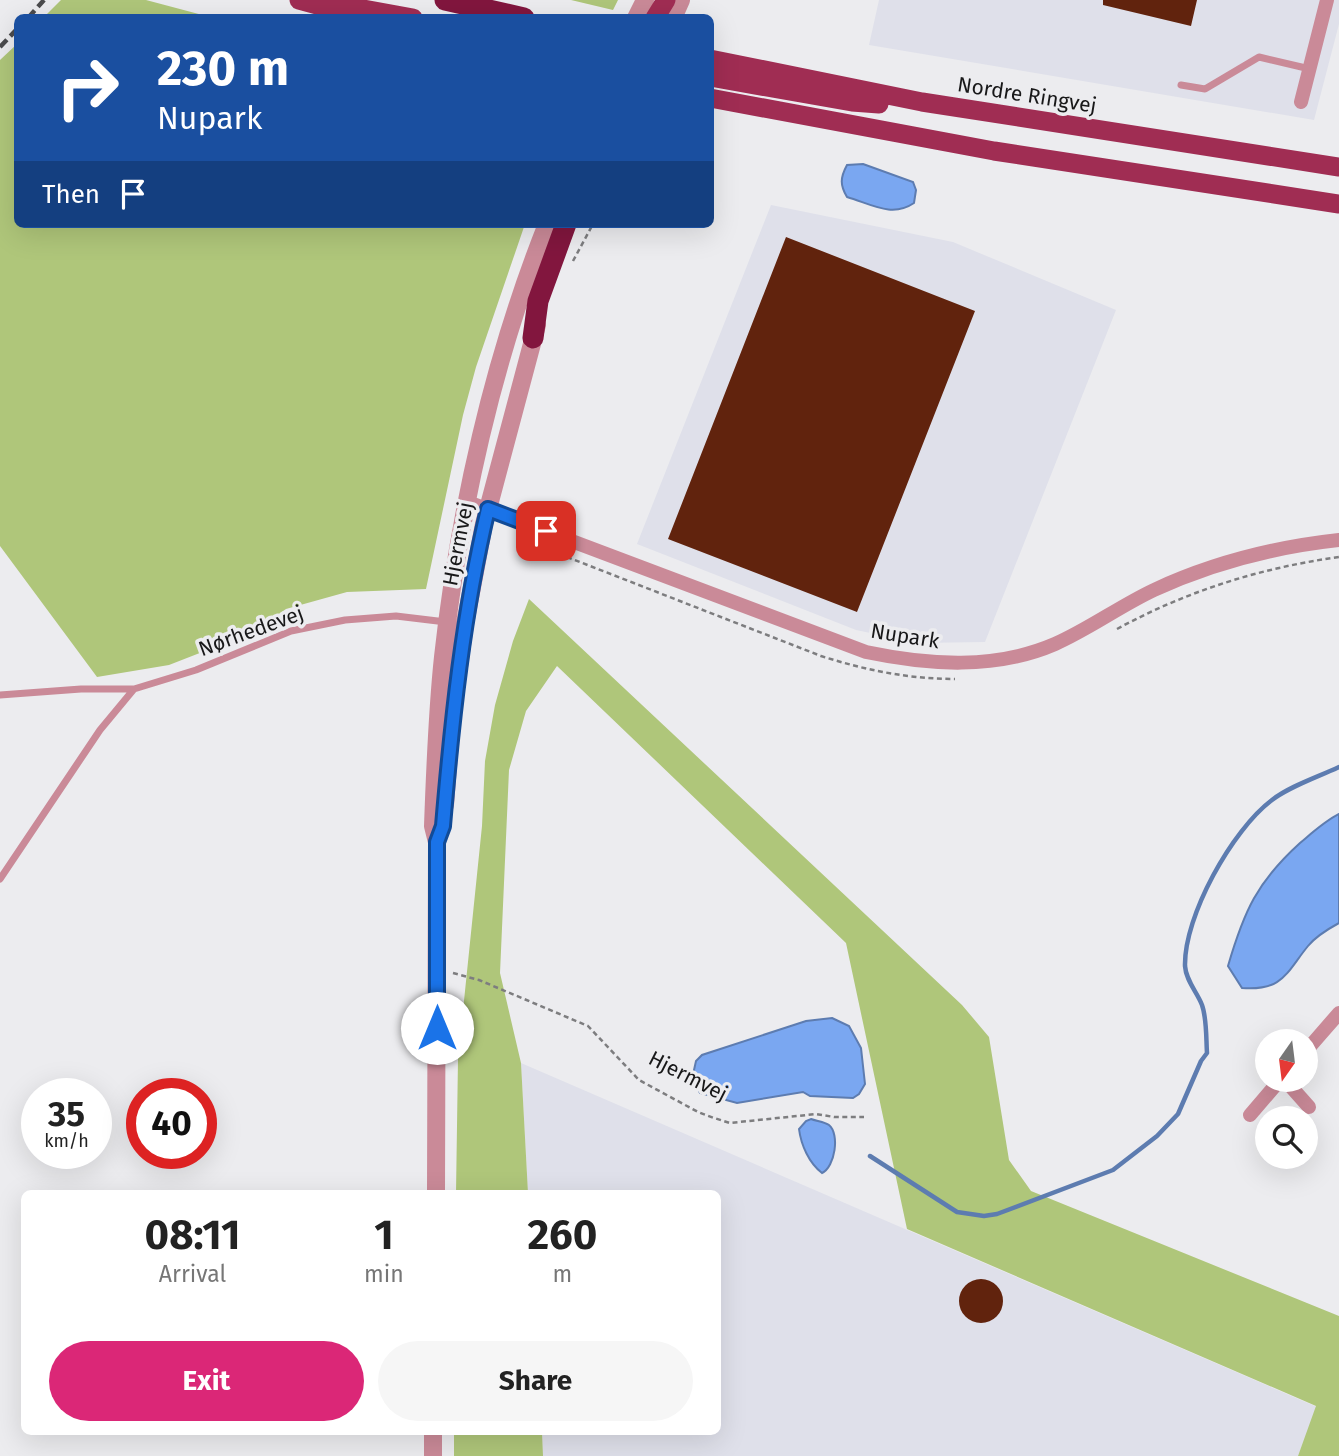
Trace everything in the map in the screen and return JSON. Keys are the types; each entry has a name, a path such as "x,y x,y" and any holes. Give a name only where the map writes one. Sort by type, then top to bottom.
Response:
{"highway":[{"path":"445,0 506,14"},
{"path":"533,338 538,301 565,228"}],"main road":[{"path":"299,0 351,14"},
{"path":"321,6 352,7 391,14"},
{"name":"Nordre Ringvej","path":"714,60 922,102 1339,167"},
{"path":"714,78 852,102 922,102"},
{"path":"714,100 993,151 1339,204"}],"street":[{"path":"1301,102 1327,0"},
{"name":"Hjermvej","path":"436,1190 437,842 433,826 436,763 456,623 468,502 499,368 546,228"},
{"name":"Hjermvej","path":"456,623 533,338 575,228"},
{"name":"Nupark","path":"468,502 866,652 911,662 955,664 993,661 1055,644 1155,590 1220,564 1291,545 1339,540"},
{"path":"1318,1037 1339,1013"},
{"path":"1250,1115 1271,1092"},
{"path":"1294,1092 1308,1106"},
{"path":"433,1435 433,1456"}],"lane":[{"path":"1181,85 1205,89 1259,57 1310,69"},
{"name":"Nørhedevej","path":"0,695 134,688 196,670 291,631 345,620 396,616 456,623"},
{"path":"0,879 100,730 134,688"}],"path":[{"path":"568,270 591,228"},
{"path":"562,555 855,667 925,679 960,679"},
{"path":"1111,632 1146,613 1217,583 1292,564 1339,557"},
{"name":"Hjermvej","path":"437,972 457,973 588,1026 639,1080 713,1118 730,1123 816,1114 864,1117"}],"shaded area":[{"path":"879,0 1339,0 1339,24 1314,120 869,45"},
{"path":"771,205 953,242 1116,310 985,642 918,643 856,630 637,544"},
{"path":"521,1063 1317,1407 1298,1456 543,1456 542,1435 721,1435 721,1190 528,1190"}],"green space":[{"path":"61,0 146,0 199,14 47,14"},
{"path":"571,0 618,0 613,10"},
{"path":"14,47 14,228 524,228 476,367 463,415 426,589 347,592 286,609 251,633 169,665 97,677 0,546 0,60"},
{"path":"529,599 962,1005 989,1037 1009,1160 1031,1191 1339,1316 1339,1456 1298,1456 1316,1406 907,1229 846,943 557,666 526,711 509,770 500,973 521,1063 528,1190 456,1190 458,1059 482,826 485,761 495,705 513,641"},
{"path":"454,1435 542,1435 543,1456 454,1456"}],"water":[{"path":"863,164 913,182 916,190 914,203 889,210 847,197 842,178 847,165"},
{"path":"1339,814 1339,923 1315,939 1288,972 1275,983 1242,988 1228,966 1246,913 1254,898 1285,857 1319,827"},
{"path":"832,1018 849,1026 861,1048 865,1084 853,1098 810,1096 803,1092 737,1103 700,1093 692,1079 696,1061 702,1055 806,1021"},
{"path":"811,1119 829,1125 834,1135 833,1158 822,1173 810,1159 800,1135 799,1129"}],"building":[{"path":"1103,0 1197,0 1191,26 1103,5"},
{"path":"786,237 975,311 857,612 668,539"},
{"path":"981,1279 996,1286 1003,1301 996,1316 981,1323 966,1316 959,1301 966,1286"}],"waterway":[{"path":"870,1156 957,1212 984,1216 997,1214 1113,1170 1157,1136 1178,1114 1207,1053 1204,1011 1187,977 1185,966 1193,923 1213,876 1241,832 1272,800 1339,767"}],"railway":[{"path":"32,14 44,0"},
{"path":"0,47 14,32"}],"route":[{"path":"437,1028 437,842 443,826 452,716 465,624 488,509 546,531"}]}
